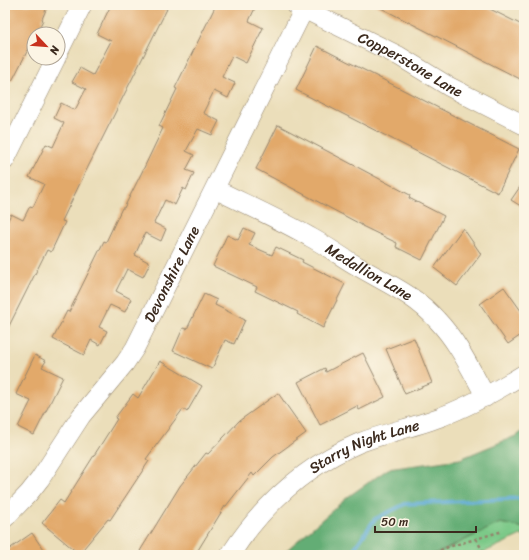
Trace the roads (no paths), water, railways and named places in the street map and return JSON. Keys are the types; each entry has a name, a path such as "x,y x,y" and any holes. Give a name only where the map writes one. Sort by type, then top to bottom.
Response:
{"street":[{"path":"66,37 82,5"},
{"name":"Copperstone Lane","path":"300,7 399,56 416,65 448,86 524,125"},
{"name":"Devonshire Lane","path":"5,518 29,493 82,416 125,363 135,348 215,189 300,7"},
{"path":"5,160 52,66"},
{"name":"Medallion Lane","path":"215,189 311,237 342,257 412,296 437,319 448,332 464,355 486,397"},
{"name":"Starry Night Lane","path":"230,555 247,530 274,500 290,486 323,462 359,443 443,416 486,397 524,374"}],"waterway":[{"path":"351,555 375,519 405,504 524,498"}]}
